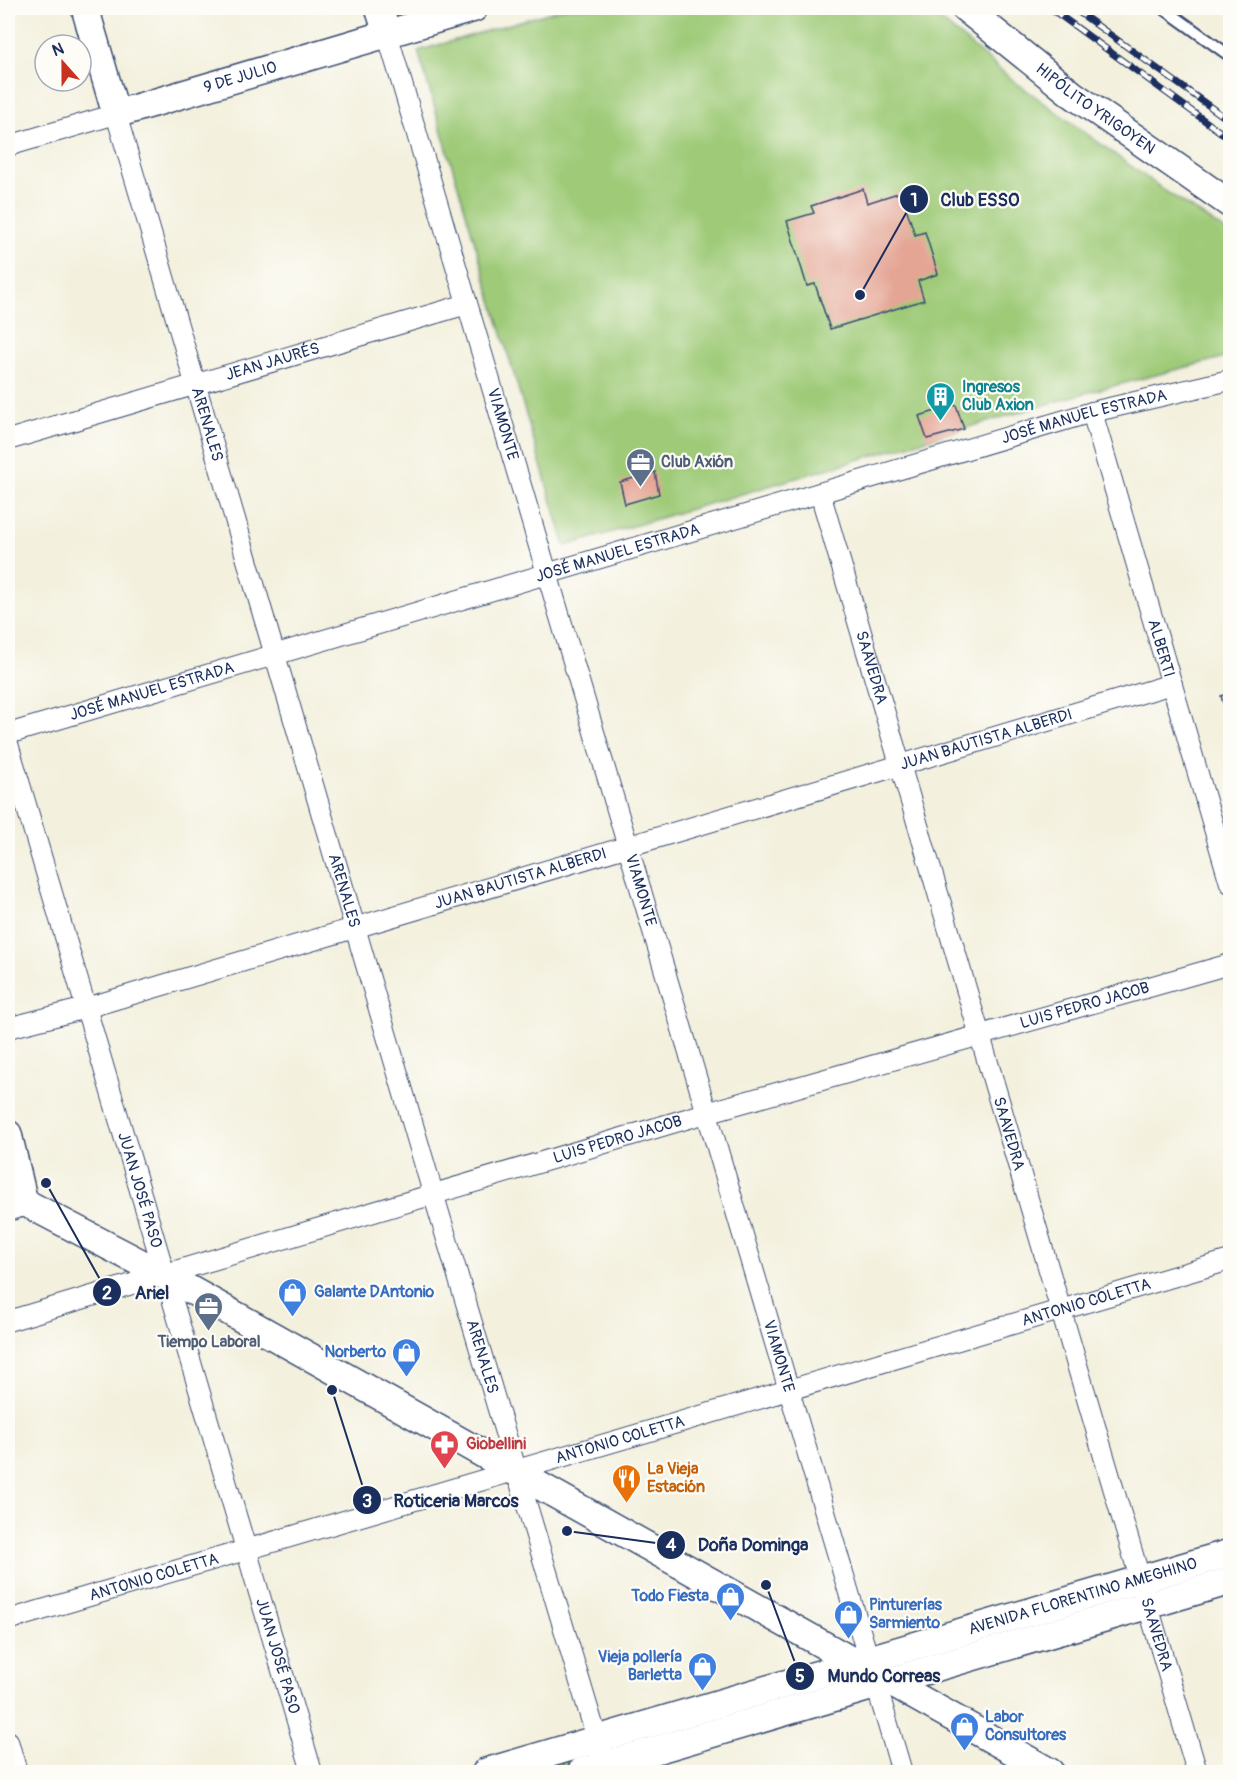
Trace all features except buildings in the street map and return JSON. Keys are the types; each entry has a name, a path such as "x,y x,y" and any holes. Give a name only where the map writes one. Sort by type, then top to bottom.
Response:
{"main road":[{"name":"ARENALES","path":"85,8 116,114"},
{"name":"VIAMONTE","path":"379,8 387,33"},
{"name":"9 DE JULIO","path":"116,114 474,8"},
{"name":"HIPÓLITO YRIGOYEN","path":"965,8 1072,94 1230,204"},
{"path":"8,1134 16,1205 164,1275 1050,1773"},
{"name":"AVENIDA FLORENTINO AMEGHINO","path":"597,1770 1140,1580 1230,1553"},
{"name":"AVENIDA FLORENTINO AMEGHINO","path":"486,1773 597,1739 1147,1606 1230,1581"}],"street":[{"name":"VIAMONTE","path":"387,33 545,575 629,846 902,1773"},
{"name":"9 DE JULIO","path":"8,146 116,114"},
{"name":"ARENALES","path":"116,114 515,1471 597,1739 597,1770"},
{"name":"JEAN JAURÉS","path":"8,440 467,304"},
{"name":"JOSÉ MANUEL ESTRADA","path":"8,734 1092,412 1230,380"},
{"name":"ALBERTI","path":"1092,412 1230,883"},
{"name":"SAAVEDRA","path":"820,493 1197,1773"},
{"name":"JUAN BAUTISTA ALBERDI","path":"8,1028 86,1008 1172,684"},
{"name":"JUAN JOSÉ PASO","path":"8,744 312,1773"},
{"name":"LUIS PEDRO JACOB","path":"8,1322 706,1113 1230,964"},
{"name":"ANTONIO COLETTA","path":"8,1620 1230,1260"},
{"path":"8,1741 17,1773"}],"lane":[{"path":"1163,8 1230,56"}],"green space":[{"path":"565,8 926,8 1014,81 1168,193 1230,234 1230,356 1078,395 565,546 418,51"},
{"path":"577,1755 579,1764 551,1772 519,1772"}],"railway":[{"path":"1050,8 1230,139"},
{"path":"1073,8 1230,121"}],"place":[{"name":"Club ESSO","path":"860,295"},
{"name":"Ingresos Club Axion","path":"941,422"},
{"name":"Club Axión","path":"640,488"},
{"name":"Ariel","path":"46,1183"},
{"name":"Galante DAntonio","path":"293,1318"},
{"name":"Tiempo Laboral","path":"209,1332"},
{"name":"Norberto","path":"407,1378"},
{"name":"Roticeria Marcos","path":"332,1390"},
{"name":"Giobellini","path":"445,1470"},
{"name":"La Vieja Estación","path":"626,1504"},
{"name":"Doña Dominga","path":"567,1531"},
{"name":"Mundo Correas","path":"766,1585"},
{"name":"Todo Fiesta","path":"730,1622"},
{"name":"Pinturerías Sarmiento","path":"848,1640"},
{"name":"Vieja pollería Barletta","path":"703,1692"},
{"name":"Labor Consultores","path":"964,1752"}]}
